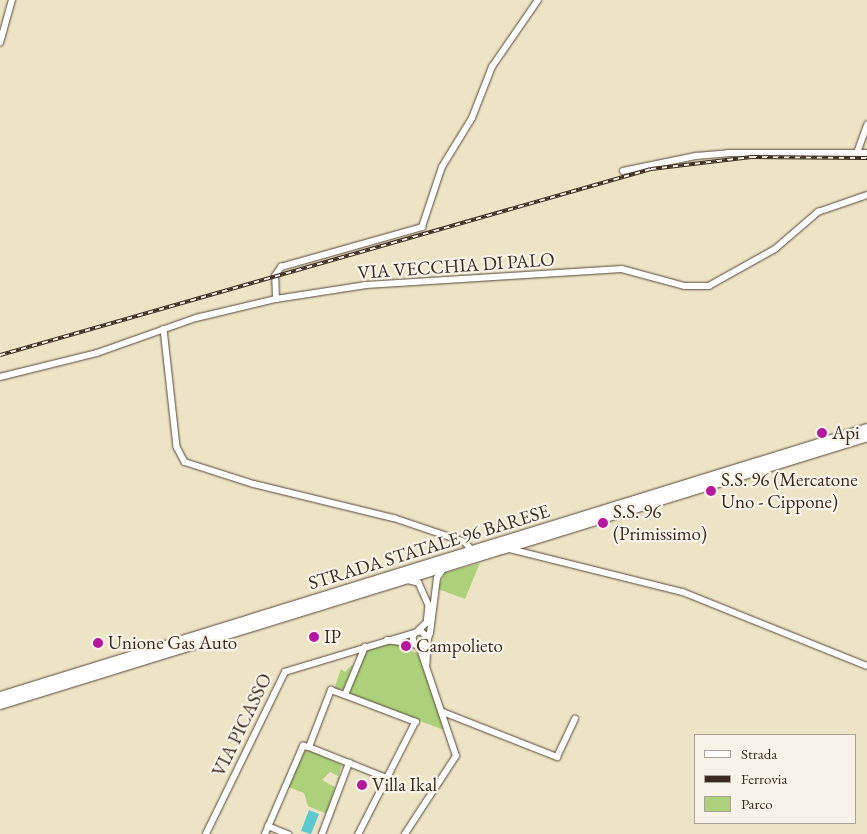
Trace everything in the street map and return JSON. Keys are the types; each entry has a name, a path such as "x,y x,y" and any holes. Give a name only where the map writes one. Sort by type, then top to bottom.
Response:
{"main road":[{"name":"STRADA STATALE 96 BARESE","path":"0,696 867,428"},
{"name":"STRADA STATALE 96 BARESE","path":"0,704 867,436"}],"street":[{"path":"0,43 12,0"},
{"path":"276,300 275,276 281,267 422,227 442,167 472,118 492,67 538,0"},
{"path":"857,153 867,125"},
{"path":"623,171 696,156 728,153 867,153"},
{"name":"VIA VECCHIA DI PALO","path":"0,378 97,353 164,329 276,300 417,280 536,277 622,270 685,286 709,286 775,249 818,212 867,195"},
{"path":"164,329 177,447 185,462 254,484 394,518 465,542 472,550"},
{"path":"505,548 683,592 867,666"},
{"path":"427,663 428,639 437,578 449,564"},
{"path":"400,580 419,583 427,598 428,617 413,636 427,663 456,756 405,834"},
{"path":"418,631 426,632 428,639"},
{"name":"VIA PICASSO","path":"206,834 282,675 289,670 418,631"},
{"path":"387,640 418,646 428,639"},
{"path":"345,696 365,647"},
{"path":"309,747 331,690 416,722 358,834"},
{"path":"442,712 557,757 575,719"},
{"path":"265,834 303,746 387,778"},
{"path":"322,834 349,763"},
{"path":"268,826 288,834"}],"green space":[{"path":"480,563 465,599 438,589 445,573"},
{"path":"394,642 422,656 444,730 348,694 365,649"},
{"path":"353,664 344,689 334,689 341,669 345,672"},
{"path":"309,750 342,765 339,776 330,772 322,780 336,786 327,814 308,806 304,793 286,786 302,753"}],"water":[{"path":"309,810 319,814 311,834 301,831"}],"railway":[{"path":"0,355 651,169 751,157 867,158"}],"place":[{"name":"Api","path":"822,433"},
{"name":"S.S. 96 (Mercatone Uno - Cippone)","path":"711,491"},
{"name":"S.S. 96 (Primissimo)","path":"603,523"},
{"name":"IP","path":"314,637"},
{"name":"Unione Gas Auto","path":"98,643"},
{"name":"Campolieto","path":"406,646"},
{"name":"Villa Ikal","path":"362,785"}]}
